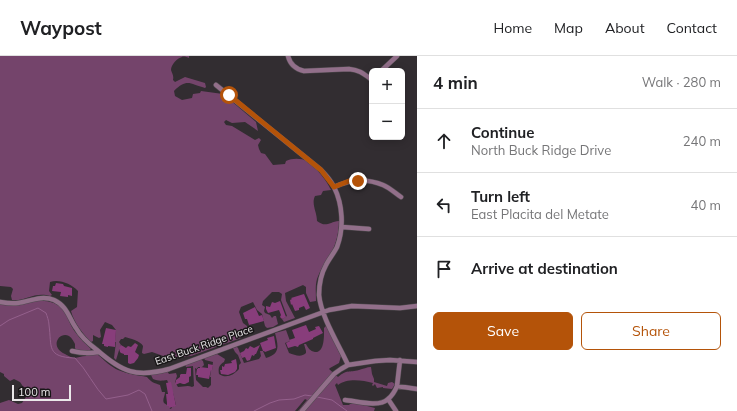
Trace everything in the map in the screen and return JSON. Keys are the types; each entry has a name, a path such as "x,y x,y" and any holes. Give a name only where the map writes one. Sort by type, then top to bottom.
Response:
{"street":[{"path":"288,56 292,65 300,70 349,69 356,70 369,77"},
{"path":"385,68 398,56"},
{"path":"216,85 321,170 334,187 339,200 342,227 337,247 326,265 321,278 319,294 323,312 348,366"},
{"path":"334,187 349,181 366,181 384,186 402,197"},
{"path":"342,227 369,229"},
{"name":"East Buck Ridge Place","path":"0,302 17,303 40,298 50,299 61,304 67,311 79,333 98,352 119,368 130,372 140,373 160,371 323,312 352,306 400,308 417,306"},
{"path":"72,351 79,353 98,352"},
{"path":"302,411 334,374 348,366 390,360 417,362"},
{"path":"345,400 374,404 383,403 398,386 400,360"},
{"path":"398,386 417,389"},
{"path":"388,399 396,411"}],"shaded area":[{"path":"0,56 189,56 189,58 183,57 176,60 173,64 171,70 173,80 175,82 185,77 205,83 206,87 205,88 189,83 182,84 174,91 175,96 182,100 192,98 193,94 200,93 201,91 223,94 256,122 258,131 245,122 232,123 226,120 224,122 226,125 232,126 255,140 259,138 261,140 258,145 261,153 265,154 273,165 285,164 288,160 302,159 307,161 317,170 329,186 331,190 323,191 321,195 315,196 314,205 317,221 325,224 339,221 338,230 333,250 321,269 317,279 316,301 310,302 306,293 306,287 303,285 285,293 286,301 295,318 284,322 282,319 287,316 281,300 282,294 279,292 272,292 263,301 262,305 265,307 265,313 270,315 272,318 276,316 278,324 273,327 267,328 265,326 262,314 257,310 253,302 241,307 239,312 243,323 247,326 247,331 241,338 191,356 166,357 152,352 144,354 142,353 142,344 125,337 119,342 121,345 116,360 114,358 116,330 112,325 105,322 100,330 101,337 99,338 93,335 93,341 91,342 82,332 72,315 71,311 77,307 78,291 72,286 54,281 50,282 49,291 52,295 50,296 39,295 21,300 12,300 11,296 13,289 11,287 0,286"},
{"path":"35,301 48,301 60,306 66,313 74,331 91,349 89,351 76,350 72,339 65,335 57,340 57,348 60,351 73,358 86,356 86,354 97,354 118,370 147,377 160,385 162,392 165,392 163,402 169,406 170,409 176,405 173,393 167,380 155,380 151,375 167,371 169,374 176,373 177,376 175,382 178,387 192,387 194,386 193,366 186,367 185,364 200,359 203,361 204,365 202,367 198,367 197,369 195,368 196,380 203,387 208,388 211,385 210,377 213,362 205,360 204,358 217,354 225,359 219,367 219,374 230,376 239,369 239,365 241,363 233,348 238,348 244,363 259,359 261,356 260,351 263,351 266,358 274,354 276,351 277,345 275,333 286,330 290,341 285,343 289,353 300,356 306,353 304,344 306,344 313,352 318,352 321,350 324,328 327,326 341,356 339,363 329,369 338,377 346,372 371,367 374,382 387,386 388,383 392,382 395,384 392,389 383,387 377,388 375,384 373,386 372,385 373,383 359,380 350,380 338,385 337,383 335,385 343,405 355,403 375,408 374,411 298,411 307,400 305,399 295,411 0,411 0,403 9,400 18,404 22,403 28,394 20,382 14,379 10,381 0,372 0,304 19,305"}],"building":[{"path":"56,283 72,288 72,296 60,296 61,292 52,291 53,286 55,286"},
{"path":"304,294 310,308 306,310 304,306 295,311 292,304 291,305 291,298"},
{"path":"280,301 286,317 282,319 280,317 281,315 279,310 268,313 266,309 266,306 270,307 272,302 275,303"},
{"path":"255,307 259,316 262,315 264,321 249,325 243,313"},
{"path":"306,325 309,332 316,329 315,327 319,326 323,333 299,345 298,347 295,346 288,348 286,343 295,338 292,330"},
{"path":"106,328 116,330 115,347 108,347 102,344"},
{"path":"274,336 276,348 265,352 263,351 260,343 268,340 267,338"},
{"path":"135,343 138,345 135,352 139,355 134,363 130,364 128,363 128,355 121,353 119,348 121,345 126,348 128,346 131,347"},
{"path":"260,345 256,354 254,356 252,355 250,360 247,361 245,357 242,358 240,353 246,348 248,349 250,346 254,348"},
{"path":"236,359 237,369 235,372 228,375 221,374 220,370 222,370 222,366 224,367 225,364 232,363 231,361"},
{"path":"208,364 213,365 209,379 198,377 198,375 196,375 197,369 200,367 208,368"},
{"path":"187,368 191,368 189,382 175,385 176,380 181,374 186,374"},
{"path":"171,382 176,406 169,408 169,406 167,406 166,394 168,394 166,383"}],"waterway":[{"path":"0,326 9,320 38,308 46,313 49,322 51,345 55,353 59,356 75,358 106,399 128,395 139,390 145,394 152,411"},
{"path":"254,411 279,400 294,399 305,395 312,396"},
{"path":"317,397 332,400 347,411"}],"route":[{"path":"229,95 321,170 334,187 349,181 358,181"}]}
